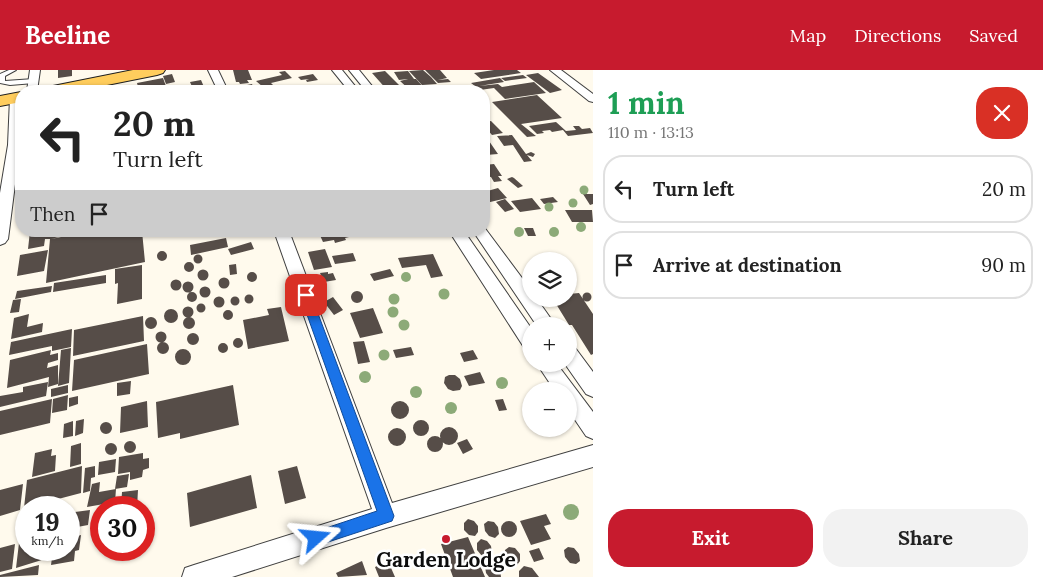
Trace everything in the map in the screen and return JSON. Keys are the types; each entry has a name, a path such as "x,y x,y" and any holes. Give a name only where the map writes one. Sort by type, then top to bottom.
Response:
{"main road":[{"path":"83,85 157,70"}],"street":[{"path":"213,70 219,85"},
{"path":"337,70 349,85"},
{"path":"354,70 366,85"},
{"path":"555,70 593,98"},
{"path":"0,239 3,203 14,144 12,99"},
{"path":"283,237 386,516"},
{"path":"460,237 522,329"},
{"path":"484,237 541,317"},
{"path":"577,366 593,388"},
{"path":"577,407 593,429"},
{"path":"194,577 386,516 593,456"}],"lane":[{"path":"13,70 2,75 2,82 34,81"}],"building":[{"path":"58,70 72,70 72,76 58,78"},
{"path":"233,70 248,70 252,80 247,80 249,83 240,84 236,82"},
{"path":"423,70 437,84 422,85 409,71"},
{"path":"425,70 440,70 447,78 438,80 448,79 451,82 438,83"},
{"path":"494,70 517,70 521,73 481,79 474,73"},
{"path":"285,71 292,78 271,83 273,85 261,85 256,81 282,75 279,72"},
{"path":"385,71 399,85 383,85 372,73"},
{"path":"408,71 421,85 404,85 400,81 408,79 399,80 394,72"},
{"path":"538,73 562,90 550,93 526,75"},
{"path":"172,74 175,82 166,84 163,76"},
{"path":"313,74 318,80 307,82 306,80 309,79 301,80 298,77"},
{"path":"523,75 527,78 505,81 501,78"},
{"path":"163,78 166,85 138,85 137,83"},
{"path":"500,78 504,82 485,85 474,85 471,83"},
{"path":"201,80 203,85 191,85 190,82"},
{"path":"534,82 546,93 505,99 494,88 490,89 488,85 498,84 502,87"},
{"path":"537,95 562,118 521,124 536,136 527,137 492,102"},
{"path":"490,121 503,133 492,135 490,133"},
{"path":"556,122 566,131 576,130 573,126 579,126 582,129 590,128 593,133 568,136 563,130 552,132 550,130 537,134 529,126"},
{"path":"512,135 526,154 531,152 535,154 533,157 527,155 532,161 524,162 513,145 504,146 497,136"},
{"path":"490,142 498,154 490,155"},
{"path":"490,164 494,164 502,176 498,176 502,181 494,182 490,177"},
{"path":"512,177 523,186 518,188 507,179"},
{"path":"498,188 507,198 490,202 490,190"},
{"path":"583,194 593,194 593,204 590,205"},
{"path":"553,197 558,202 544,204 540,199"},
{"path":"532,198 541,209 520,212 511,201"},
{"path":"505,199 514,209 505,212 496,202"},
{"path":"565,210 592,210 593,222 572,222"},
{"path":"524,228 533,228 536,236 528,236"},
{"path":"29,237 59,237 51,239 61,237 143,237 145,262 46,283 50,239 45,239 44,246 28,249"},
{"path":"321,237 349,237 345,238 346,240 335,243 334,240 323,242"},
{"path":"226,238 228,247 191,255 190,245"},
{"path":"251,242 254,249 231,255 228,249"},
{"path":"325,249 332,267 314,270 308,252"},
{"path":"48,250 44,271 17,276 20,255"},
{"path":"160,251 164,251 167,256 166,260 160,261 157,258 157,254"},
{"path":"353,253 356,261 335,264 332,256"},
{"path":"198,254 203,259 198,264 193,259"},
{"path":"433,254 443,276 431,278 426,265 402,268 398,258"},
{"path":"187,262 191,262 194,267 193,271 187,272 184,269 184,265"},
{"path":"236,264 237,274 230,275 229,265"},
{"path":"142,265 142,299 117,304 118,283 115,284 115,269"},
{"path":"390,269 394,276 374,281 370,274"},
{"path":"201,270 205,270 208,275 207,279 201,280 198,277 198,273"},
{"path":"252,272 257,277 252,282 247,277"},
{"path":"328,272 328,274 333,273 336,280 324,282 320,273"},
{"path":"106,275 106,283 53,292 54,283"},
{"path":"222,278 226,278 229,283 228,287 222,288 219,285 219,281"},
{"path":"174,280 178,280 181,285 180,289 174,290 171,287 171,283"},
{"path":"186,282 190,282 193,287 192,291 186,292 183,289 183,285"},
{"path":"52,286 51,292 15,299 17,291"},
{"path":"205,286 211,292 205,298 199,292"},
{"path":"355,291 359,291 363,297 359,303 355,303 351,299 351,295"},
{"path":"190,292 194,292 197,297 196,301 190,302 187,299 187,295"},
{"path":"577,293 579,293 593,314 593,354 591,355 577,333 577,317 564,317 558,307 577,307"},
{"path":"587,293 591,297 587,301 583,297"},
{"path":"249,294 254,299 249,304 244,299"},
{"path":"219,296 225,302 219,308 213,302"},
{"path":"235,296 240,301 235,306 230,301"},
{"path":"333,297 343,310 334,315 324,302"},
{"path":"21,299 19,312 10,313 13,300"},
{"path":"201,303 206,308 201,313 196,308"},
{"path":"186,307 190,307 193,312 192,316 186,317 183,314 183,310"},
{"path":"281,307 289,341 248,349 243,320 269,315 267,309"},
{"path":"373,308 383,333 360,338 350,313"},
{"path":"168,309 174,309 178,316 174,323 168,323 164,319 164,313"},
{"path":"228,310 233,315 228,320 223,315"},
{"path":"29,314 27,327 43,323 42,332 11,339 14,318"},
{"path":"143,316 144,341 73,356 74,330"},
{"path":"149,317 153,317 157,323 153,329 149,329 145,325 145,321"},
{"path":"187,317 191,317 195,323 191,329 187,329 183,325 183,321"},
{"path":"72,329 71,347 52,351 52,346 9,355 11,342"},
{"path":"161,331 167,337 161,343 155,337"},
{"path":"191,333 195,333 199,339 195,345 191,345 187,341 187,337"},
{"path":"236,338 240,338 243,343 242,347 236,348 233,345 233,341"},
{"path":"364,341 370,362 358,364 353,342"},
{"path":"165,342 168,343 168,353 161,354 158,353 157,346 158,343"},
{"path":"221,343 225,343 228,348 227,352 221,353 218,350 218,346"},
{"path":"147,344 149,374 72,391 74,360"},
{"path":"411,347 414,355 396,358 393,350"},
{"path":"71,348 69,383 58,386 61,350"},
{"path":"183,349 189,351 191,357 189,363 183,365 177,363 175,357 177,351"},
{"path":"51,350 50,355 58,353 58,360 48,363 47,368 58,365 58,384 48,387 49,377 7,388 10,360"},
{"path":"473,350 478,359 464,362 460,353"},
{"path":"480,372 485,383 469,386 464,376"},
{"path":"455,375 460,379 462,386 460,390 453,391 448,389 444,383 445,377"},
{"path":"131,381 130,394 117,396 117,383"},
{"path":"48,382 46,396 0,407 0,396 23,392 23,387"},
{"path":"68,385 68,393 51,397 51,389"},
{"path":"233,385 239,425 180,439 180,433 158,438 156,402"},
{"path":"68,395 67,410 52,413 53,399"},
{"path":"78,396 78,404 69,407 69,398"},
{"path":"52,399 50,423 0,435 0,411"},
{"path":"503,399 507,410 499,411 495,400"},
{"path":"147,401 148,427 120,433 121,407"},
{"path":"400,401 406,404 409,410 406,416 400,419 394,416 391,410 394,404"},
{"path":"84,419 83,433 75,436 76,421"},
{"path":"421,420 427,422 429,428 427,434 421,436 415,434 413,428 415,422"},
{"path":"73,421 73,436 63,438 64,424"},
{"path":"104,422 108,422 112,428 108,434 104,434 100,430 100,426"},
{"path":"449,427 455,430 458,436 455,442 449,445 443,442 440,436 443,430"},
{"path":"393,428 401,428 406,433 404,444 393,446 388,441 388,433"},
{"path":"435,436 441,438 443,444 441,450 435,452 429,450 427,444 429,438"},
{"path":"467,439 473,449 463,454 457,443"},
{"path":"132,441 135,442 135,452 128,453 125,452 124,445 125,442"},
{"path":"81,443 81,464 70,467 71,446"},
{"path":"113,443 116,444 116,454 109,455 106,454 105,447 106,444"},
{"path":"52,449 51,456 56,455 55,471 32,477 35,453"},
{"path":"143,453 143,459 149,458 149,468 143,470 142,477 130,480 130,472 118,474 119,457"},
{"path":"116,459 115,472 98,475 99,462"},
{"path":"82,466 81,493 70,496 25,496 27,480"},
{"path":"95,466 95,477 91,478 90,491 83,493 85,468"},
{"path":"297,466 306,498 285,504 278,471"},
{"path":"129,474 127,487 115,489 117,476"},
{"path":"251,475 257,508 190,527 187,493"},
{"path":"100,482 99,492 116,489 115,496 90,496 90,506 87,507 92,484"},
{"path":"23,484 22,496 15,496 15,512 0,516 0,490"},
{"path":"138,490 138,496 122,496 122,492"},
{"path":"90,510 88,525 80,526 80,511"},
{"path":"546,514 551,524 544,526 551,539 531,545 520,521"},
{"path":"468,519 474,521 478,526 478,532 475,536 469,535 464,530 464,523"},
{"path":"488,521 494,522 498,527 499,534 495,538 489,536 485,531 484,524"},
{"path":"509,521 517,529 509,537 501,529"},
{"path":"468,537 485,577 453,577 441,544"},
{"path":"481,539 487,541 491,546 492,553 488,557 482,556 477,550 477,543"},
{"path":"15,544 12,569 0,572 0,548"},
{"path":"509,547 515,548 520,554 520,561 517,565 510,563 505,557 505,550"},
{"path":"568,547 574,548 579,554 580,561 576,564 570,563 565,557 564,550"},
{"path":"539,548 544,559 534,562 529,551"},
{"path":"428,557 432,557 435,562 434,566 428,567 425,564 425,560"},
{"path":"17,561 39,561 16,568"},
{"path":"52,561 74,561 51,565"},
{"path":"362,561 367,575 338,577 336,573"},
{"path":"388,561 395,577 379,577 375,567"},
{"path":"490,562 496,564 500,570 501,577 489,577 486,573 485,566"},
{"path":"39,565 38,575 0,577 0,575"},
{"path":"524,566 532,568 539,577 519,577 519,571"}],"place":[{"name":"Garden Lodge","path":"446,539"}],"route":[{"path":"306,295 386,516 316,538"}]}
